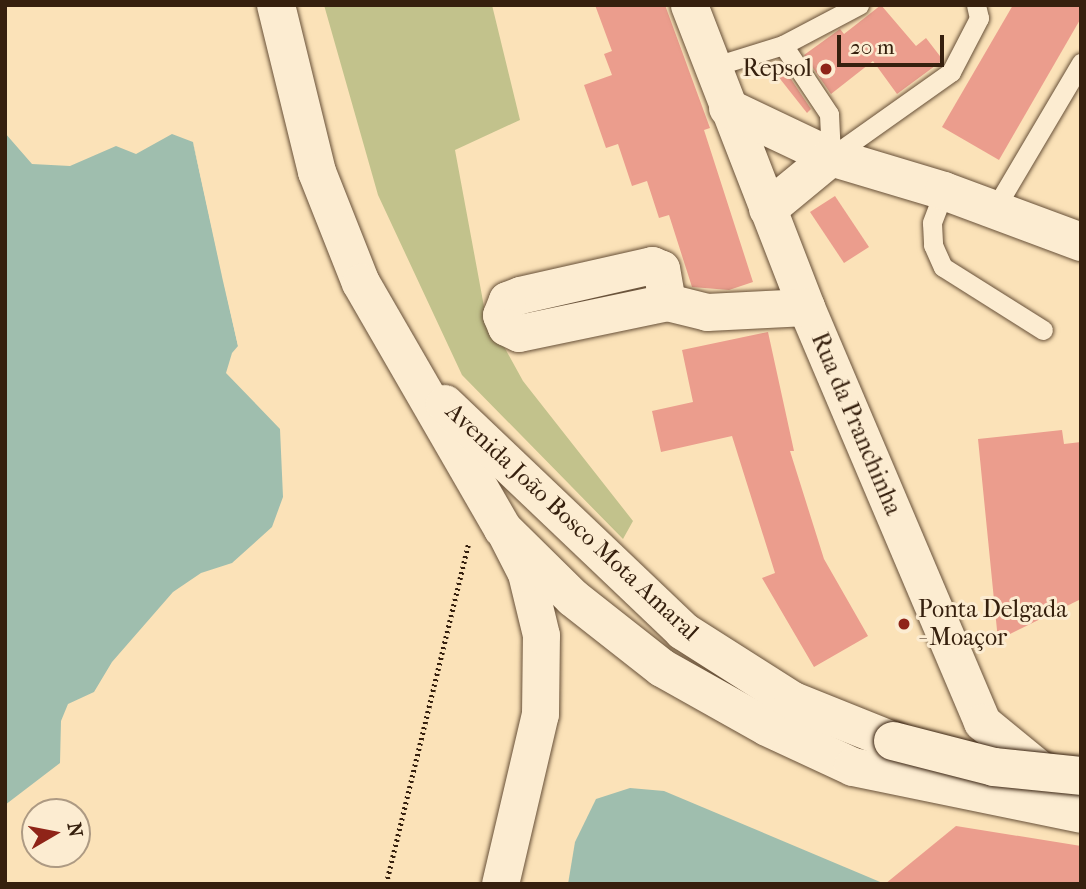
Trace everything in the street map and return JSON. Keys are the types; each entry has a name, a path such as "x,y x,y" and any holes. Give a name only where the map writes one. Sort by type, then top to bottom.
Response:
{"main road":[{"name":"Avenida João Bosco Mota Amaral","path":"276,5 317,172 361,283 420,381 487,530 663,668 767,727 853,767 928,785 1081,814"},
{"path":"728,108 831,158 944,191 1081,242"},
{"path":"768,209 831,158"},
{"name":"Avenida João Bosco Mota Amaral","path":"420,381 684,631 793,701 893,741 994,767 1081,776"}],"street":[{"name":"Rua da Pranchinha","path":"689,5 806,307 982,722 1081,803"},
{"path":"667,302 707,312 806,307"},
{"path":"487,530 526,573 541,635 540,714 500,884"}],"lane":[{"path":"712,66 783,45 859,5"},
{"path":"831,158 951,72 979,18 975,5"},
{"path":"783,45 829,114 831,158"},
{"path":"994,210 1081,63"},
{"path":"944,191 932,223 933,245 943,267 1044,330"}],"path":[{"path":"386,884 487,530"}],"green space":[{"path":"324,5 492,5 520,120 455,150 485,312 523,381 633,521 623,539 462,375 378,195"}],"shaded area":[{"path":"5,133 32,164 70,166 116,146 136,154 172,134 193,142 238,346 232,353 226,373 280,429 283,497 272,527 232,563 201,573 173,592 112,662 94,692 68,704 61,721 60,763 5,805"},
{"path":"630,788 664,791 885,884 568,884 575,842 596,799"}],"pier":[{"path":"192,138 242,345 238,346 223,281"}],"building":[{"path":"595,5 665,5 710,128 704,130 753,282 729,290 692,287 669,215 659,218 647,181 632,186 618,144 606,148 584,85 612,75 604,54 612,51"},
{"path":"881,5 916,46 926,38 943,60 897,94 873,61 831,94 804,55 840,29 844,34"},
{"path":"1013,5 1081,5 1081,18 999,160 942,127"},
{"path":"785,70 811,109 807,113 777,75"},
{"path":"835,196 869,247 844,263 810,212"},
{"path":"768,332 794,451 790,451 824,559 868,636 814,667 762,578 775,573 732,436 661,452 652,411 693,402 682,350"},
{"path":"1062,430 1064,444 1081,442 1081,599 998,640 978,439"},
{"path":"956,826 1081,846 1081,884 885,884"}],"place":[{"name":"Repsol","path":"826,69"},
{"name":"Ponta Delgada - Moaçor","path":"904,624"}]}
